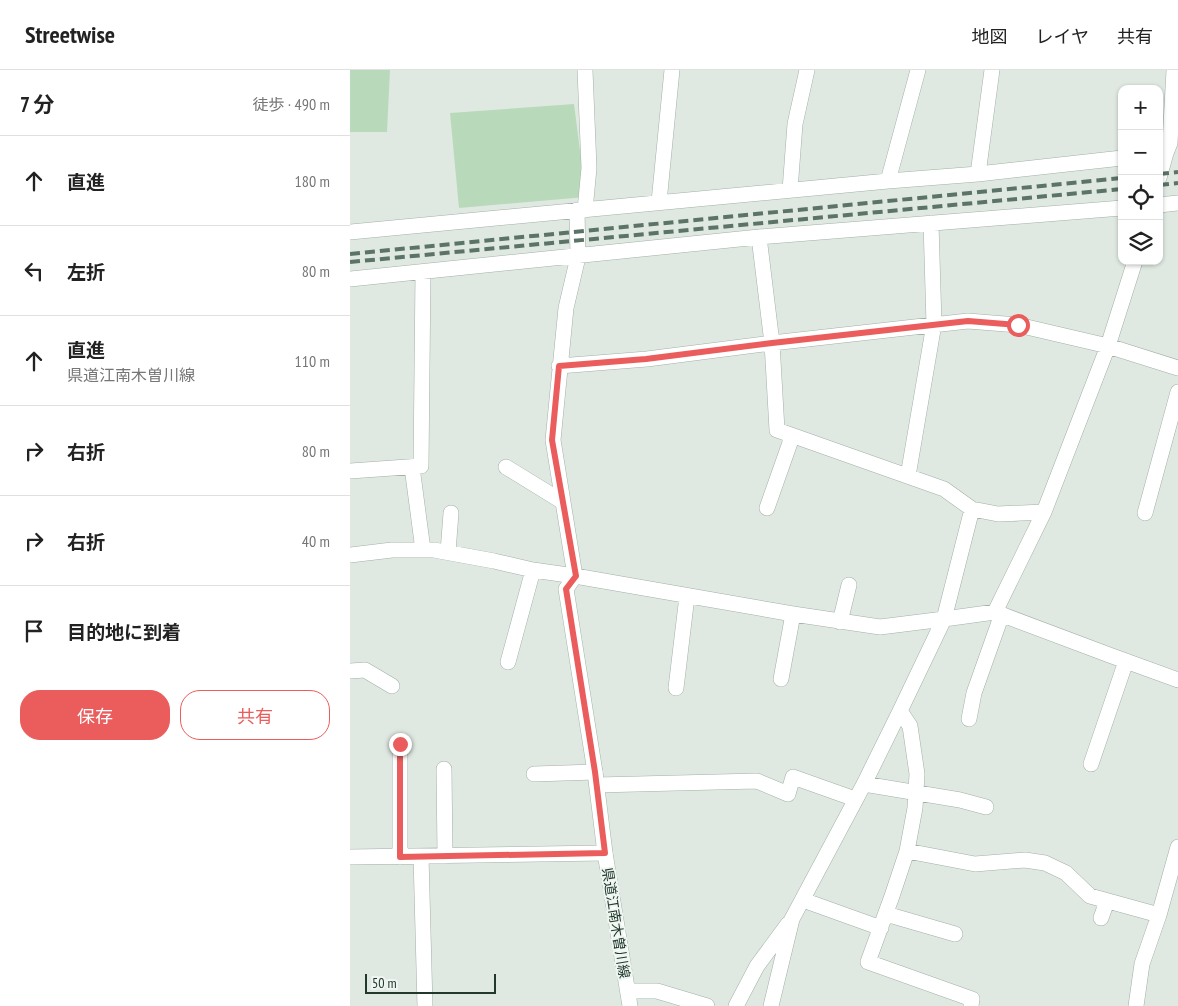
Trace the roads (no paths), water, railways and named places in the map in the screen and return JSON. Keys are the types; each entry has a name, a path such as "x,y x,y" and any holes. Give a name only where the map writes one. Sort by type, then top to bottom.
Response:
{"street":[{"path":"576,576 552,440 566,308 578,257 581,210 589,168 585,70"},
{"path":"659,202 672,70"},
{"path":"790,190 795,124 807,70"},
{"path":"888,181 918,70"},
{"path":"978,174 992,70"},
{"path":"1160,175 1170,143 1174,70"},
{"path":"350,232 978,174 1118,158"},
{"path":"1163,205 1178,204"},
{"path":"350,279 759,237 1118,208"},
{"path":"908,476 934,324 931,223"},
{"path":"759,237 772,343 777,430 944,489 972,509 998,514 1044,512"},
{"path":"970,719 974,693 998,613 1044,512 1108,346 1134,265"},
{"path":"350,471 421,466 423,272"},
{"path":"559,366 646,359 968,321 1018,325 1108,346 1178,368"},
{"path":"1145,513 1178,392"},
{"path":"766,508 792,436"},
{"path":"412,467 423,550"},
{"path":"506,467 563,502"},
{"path":"736,1006 757,966 792,919 803,900 864,784 944,619 972,509"},
{"path":"448,552 451,513"},
{"path":"350,554 392,550 434,550 533,570 840,622 880,626 998,613 1178,680"},
{"path":"508,662 533,570"},
{"name":"県道江南木曽川線","path":"576,576 566,589 596,779 605,853 630,1006"},
{"path":"840,622 849,585"},
{"path":"676,688 687,596"},
{"path":"781,679 793,614"},
{"path":"1092,764 1126,662"},
{"path":"350,671 365,670 392,686"},
{"path":"900,710 910,726 917,774 915,808 907,851 868,962 972,999 971,1006"},
{"path":"400,744 400,857"},
{"path":"444,769 445,856"},
{"path":"534,774 596,779 757,781 788,794 793,777 855,799"},
{"path":"864,784 986,806"},
{"path":"1136,1006 1142,964 1159,915 1178,847"},
{"path":"907,851 975,864 1026,860 1045,863 1066,873 1090,896 1159,915"},
{"path":"350,857 605,853"},
{"path":"422,856 424,1006"},
{"path":"803,900 883,921 955,934"},
{"path":"1100,918 1107,901"},
{"path":"772,1006 792,919"},
{"path":"628,991 657,991 707,1006"}],"railway":[{"path":"1163,174 1178,172"},
{"path":"350,254 1118,178"},
{"path":"1163,185 1178,183"},
{"path":"350,262 1118,189"}]}
